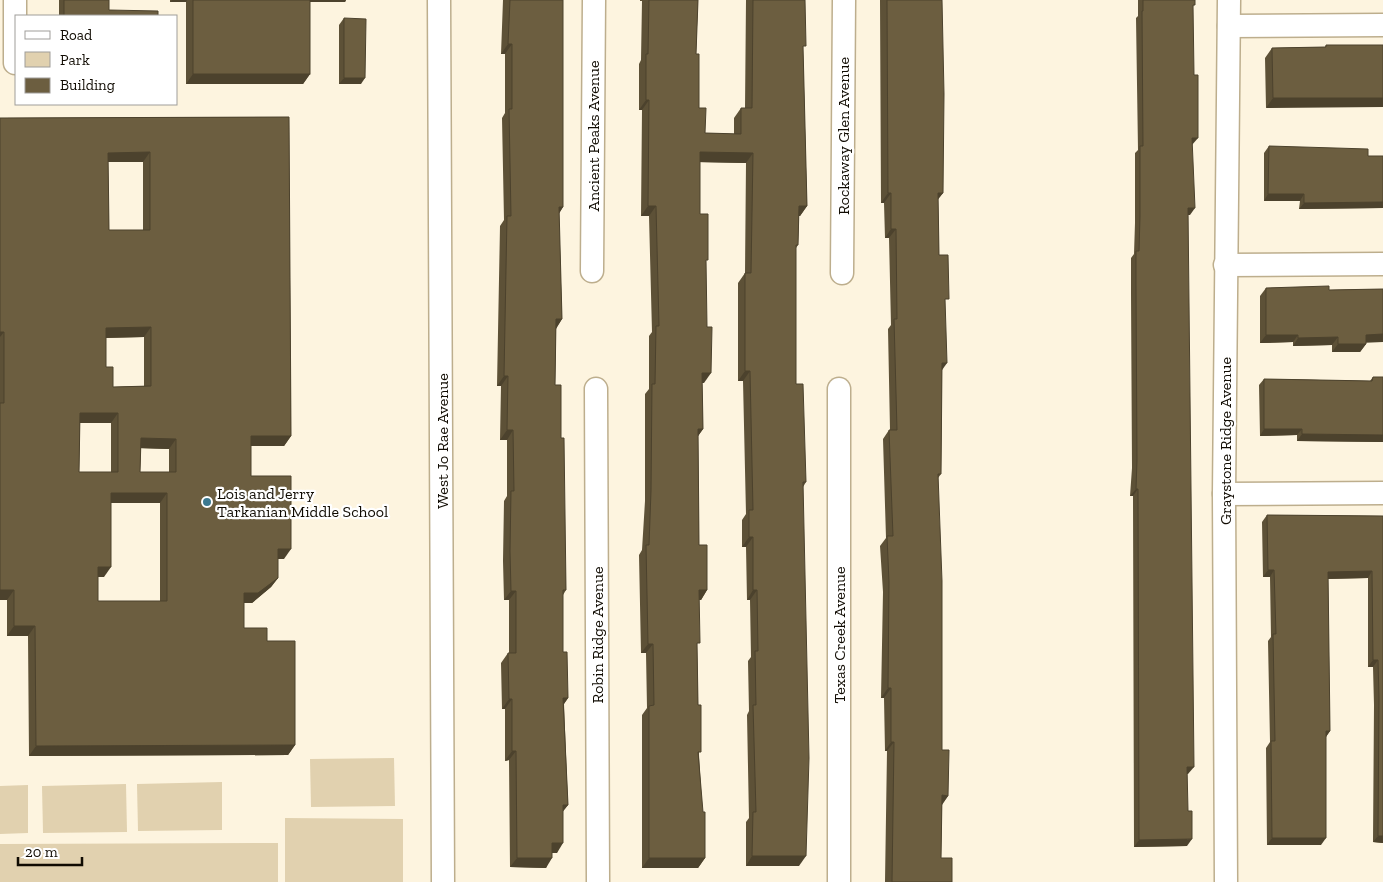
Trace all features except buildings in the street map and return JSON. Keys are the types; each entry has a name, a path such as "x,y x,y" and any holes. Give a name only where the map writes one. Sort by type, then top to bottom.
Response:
{"street":[{"path":"16,0 16,15"},
{"name":"West Jo Rae Avenue","path":"439,0 443,882"},
{"name":"Ancient Peaks Avenue","path":"592,271 594,0"},
{"name":"Rockaway Glen Avenue","path":"842,273 844,0"},
{"name":"Graystone Ridge Avenue","path":"1226,882 1224,494 1229,0"},
{"path":"1229,26 1383,25"},
{"path":"1225,265 1383,264"},
{"name":"Robin Ridge Avenue","path":"596,389 598,882"},
{"name":"Texas Creek Avenue","path":"839,389 839,882"},
{"path":"1224,494 1383,493"}],"green space":[{"path":"394,758 395,806 311,807 310,759"},
{"path":"222,782 222,830 138,831 137,784"},
{"path":"126,784 127,832 43,833 42,786"},
{"path":"28,785 28,833 0,834 0,786"},
{"path":"285,818 403,819 403,882 285,882"},
{"path":"278,843 278,882 0,882 0,844"}],"place":[{"name":"Lois and Jerry Tarkanian Middle School","path":"207,502"}]}
